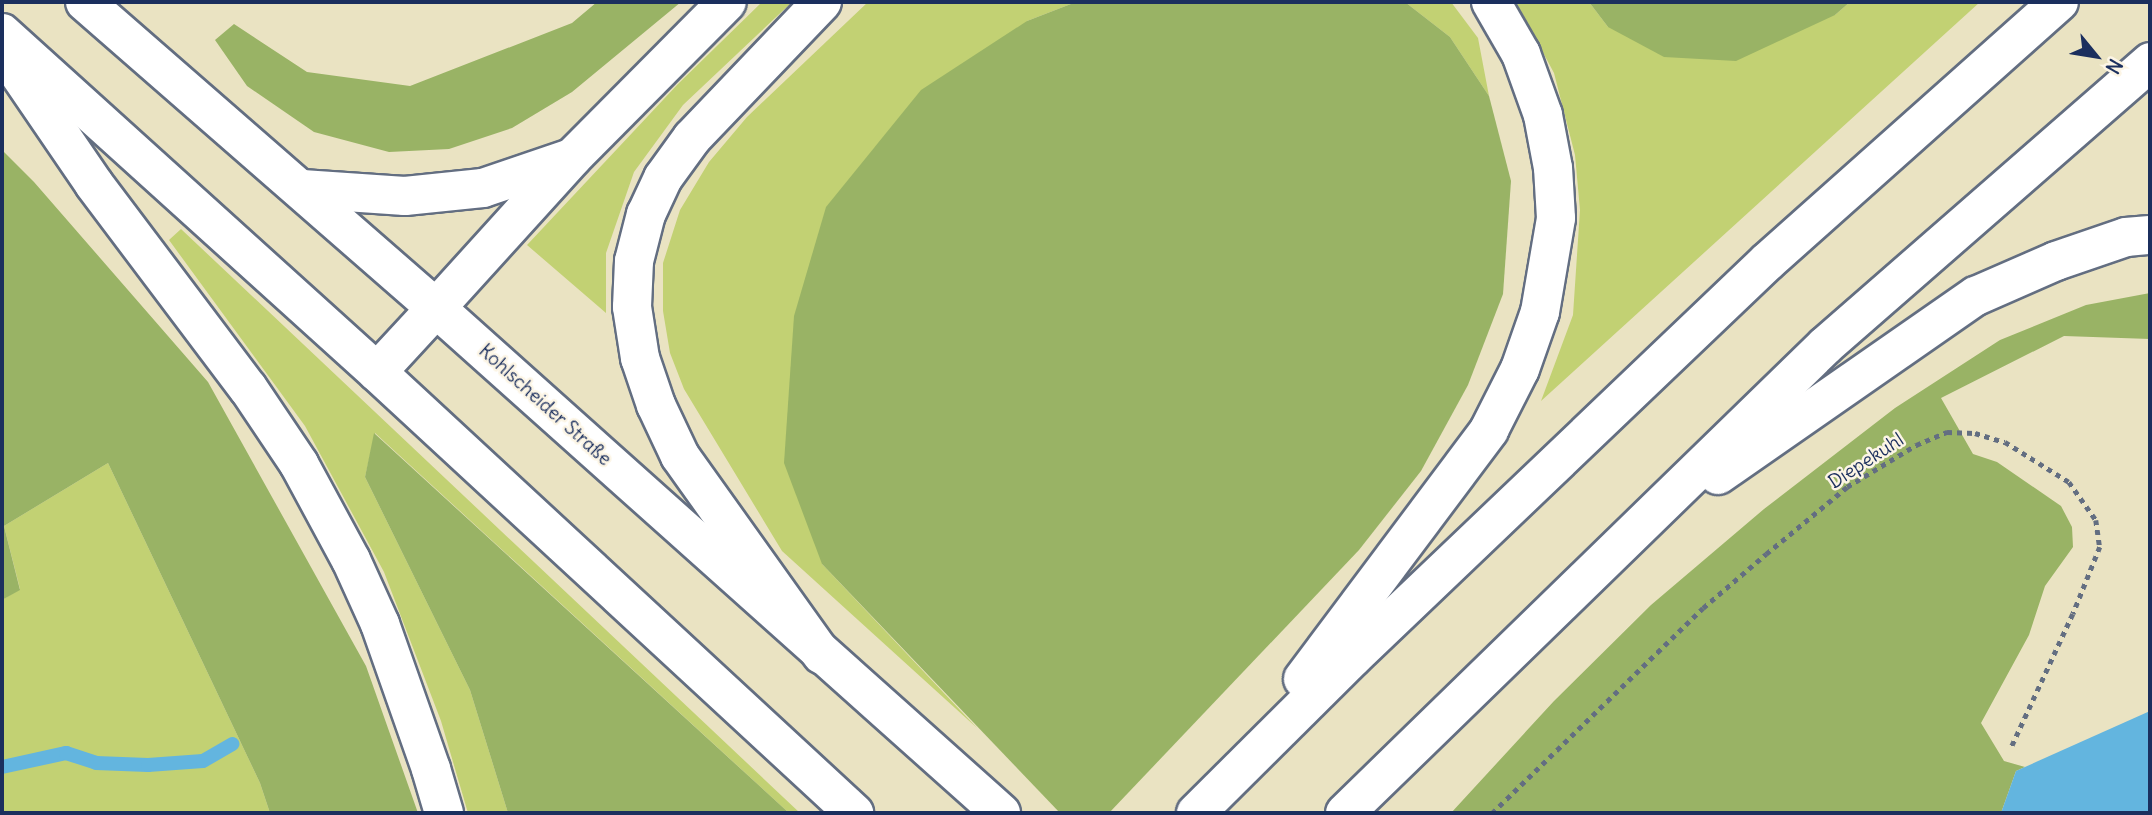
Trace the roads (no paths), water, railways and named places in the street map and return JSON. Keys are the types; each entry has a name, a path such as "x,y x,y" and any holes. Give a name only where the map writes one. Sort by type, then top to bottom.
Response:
{"main road":[{"name":"Kohlscheider Straße","path":"85,2 302,189 1000,813"},
{"path":"377,372 573,157 727,2"},
{"path":"822,2 692,138 663,178 646,214 634,261 632,307 640,358 656,405 680,456 822,655"},
{"path":"1208,801 1463,468 1495,418 1520,369 1532,335 1550,263 1556,218 1553,168 1543,115 1525,66 1491,2"},
{"path":"1208,801 1767,261 2059,2"},
{"path":"2,33 377,372 855,813"},
{"path":"2,49 94,184 248,388 299,464 351,560 380,624 444,813"},
{"path":"1345,813 1825,346 2150,62"},
{"path":"302,189 405,196 483,188 573,157"},
{"path":"1629,535 1976,296 2056,261 2126,237 2150,235"}],"water":[{"path":"2150,711 2150,813 2001,813 2016,771"}],"waterway":[{"path":"2,767 66,753 96,763 148,765 203,761 232,744"}]}
